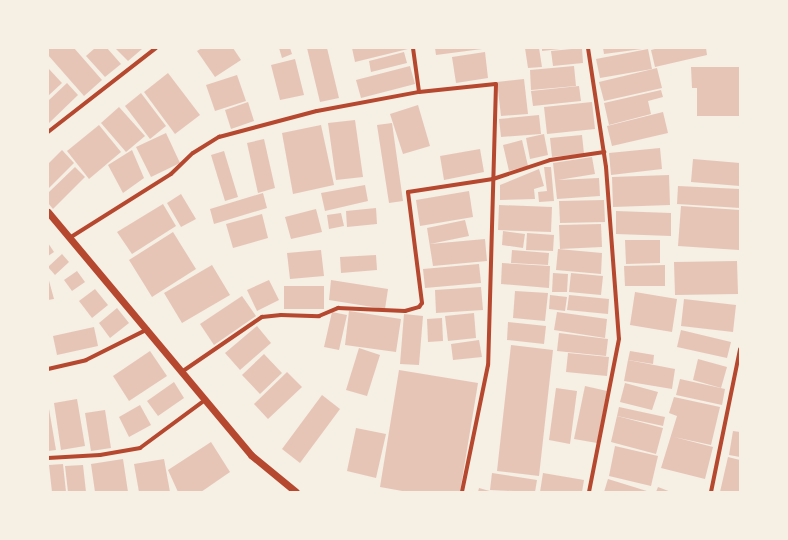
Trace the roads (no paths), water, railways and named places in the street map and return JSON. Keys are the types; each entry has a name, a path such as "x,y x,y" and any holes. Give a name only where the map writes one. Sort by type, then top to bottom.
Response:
{"street":[{"path":"48,132 156,48"},
{"path":"413,48 419,92"},
{"path":"588,48 604,152 619,339 589,492"},
{"path":"71,237 171,174 193,153 219,137 317,110 419,92 496,84 488,365 462,492"},
{"path":"183,371 262,317 280,315 319,316 338,308 406,310 420,307 422,303 408,192 493,179 550,160 604,152"},
{"path":"48,212 71,237 251,454 296,492"},
{"path":"48,369 86,360 148,329"},
{"path":"711,492 740,350"},
{"path":"48,458 100,455 140,448 205,399"}]}
